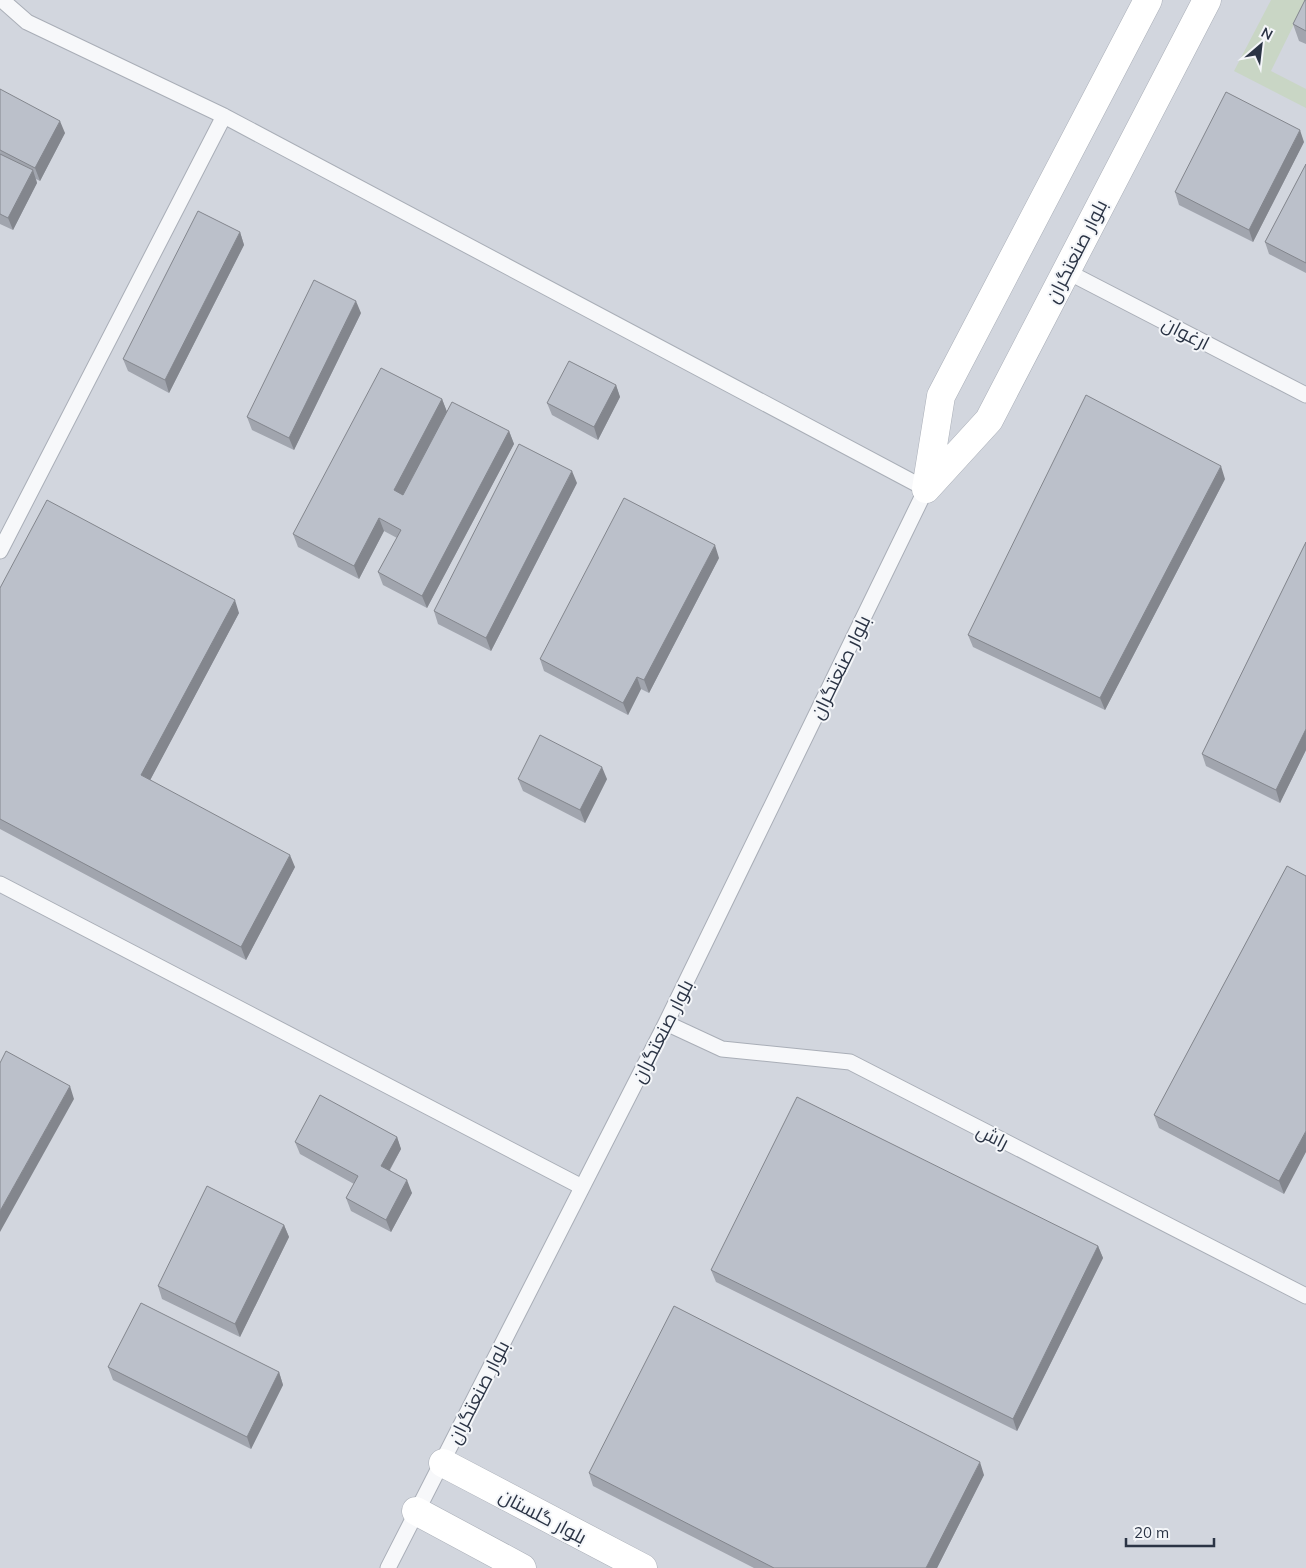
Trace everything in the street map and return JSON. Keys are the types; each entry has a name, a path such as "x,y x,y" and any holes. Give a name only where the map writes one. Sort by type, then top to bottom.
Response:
{"street":[{"name":"بلوار صنعتگران","path":"926,489 941,396 1148,0"},
{"name":"بلوار صنعتگران","path":"926,489 989,420 1207,0"},
{"name":"بلوار گلستان","path":"443,1463 642,1568"},
{"path":"416,1511 522,1568"}],"lane":[{"path":"2,0 26,22 224,116 926,489"},
{"path":"0,551 224,116"},
{"name":"ارغوان","path":"1066,271 1306,395"},
{"name":"بلوار صنعتگران","path":"388,1568 666,1023 926,489"},
{"path":"0,884 582,1187"},
{"name":"راش","path":"666,1023 722,1049 850,1062 1306,1296"}],"shaded area":[{"path":"0,0 1306,0 1306,1568 0,1568"}],"green space":[{"path":"1271,0 1306,0 1271,71 1306,89 1306,108 1234,71"}],"building":[{"path":"1306,0 1306,31 1293,24"},
{"path":"0,89 60,121 35,168 0,150"},
{"path":"1226,92 1300,130 1249,230 1175,192"},
{"path":"0,154 33,170 8,218 0,214"},
{"path":"1306,164 1306,263 1265,242"},
{"path":"198,211 240,232 165,380 123,359"},
{"path":"314,280 356,301 289,438 247,417"},
{"path":"569,361 616,385 594,427 547,403"},
{"path":"381,368 442,399 394,490 403,495 452,402 509,431 422,596 378,572 401,530 379,518 354,566 293,534"},
{"path":"1086,395 1221,466 1100,698 968,635"},
{"path":"519,444 572,471 486,638 434,611"},
{"path":"624,498 715,545 644,680 637,677 623,703 540,659"},
{"path":"47,500 235,600 141,775 290,855 241,947 0,819 0,588"},
{"path":"1306,542 1306,729 1276,790 1202,754"},
{"path":"540,735 602,767 580,810 518,779"},
{"path":"1287,866 1306,876 1306,1131 1279,1181 1154,1115"},
{"path":"6,1051 70,1086 0,1211 0,1063"},
{"path":"320,1095 397,1137 381,1166 407,1180 386,1220 346,1198 358,1176 295,1142"},
{"path":"797,1097 1098,1246 1013,1419 711,1270"},
{"path":"207,1186 284,1225 235,1324 158,1286"},
{"path":"141,1303 279,1372 247,1437 108,1367"},
{"path":"674,1306 980,1462 926,1568 774,1568 589,1473"}]}
